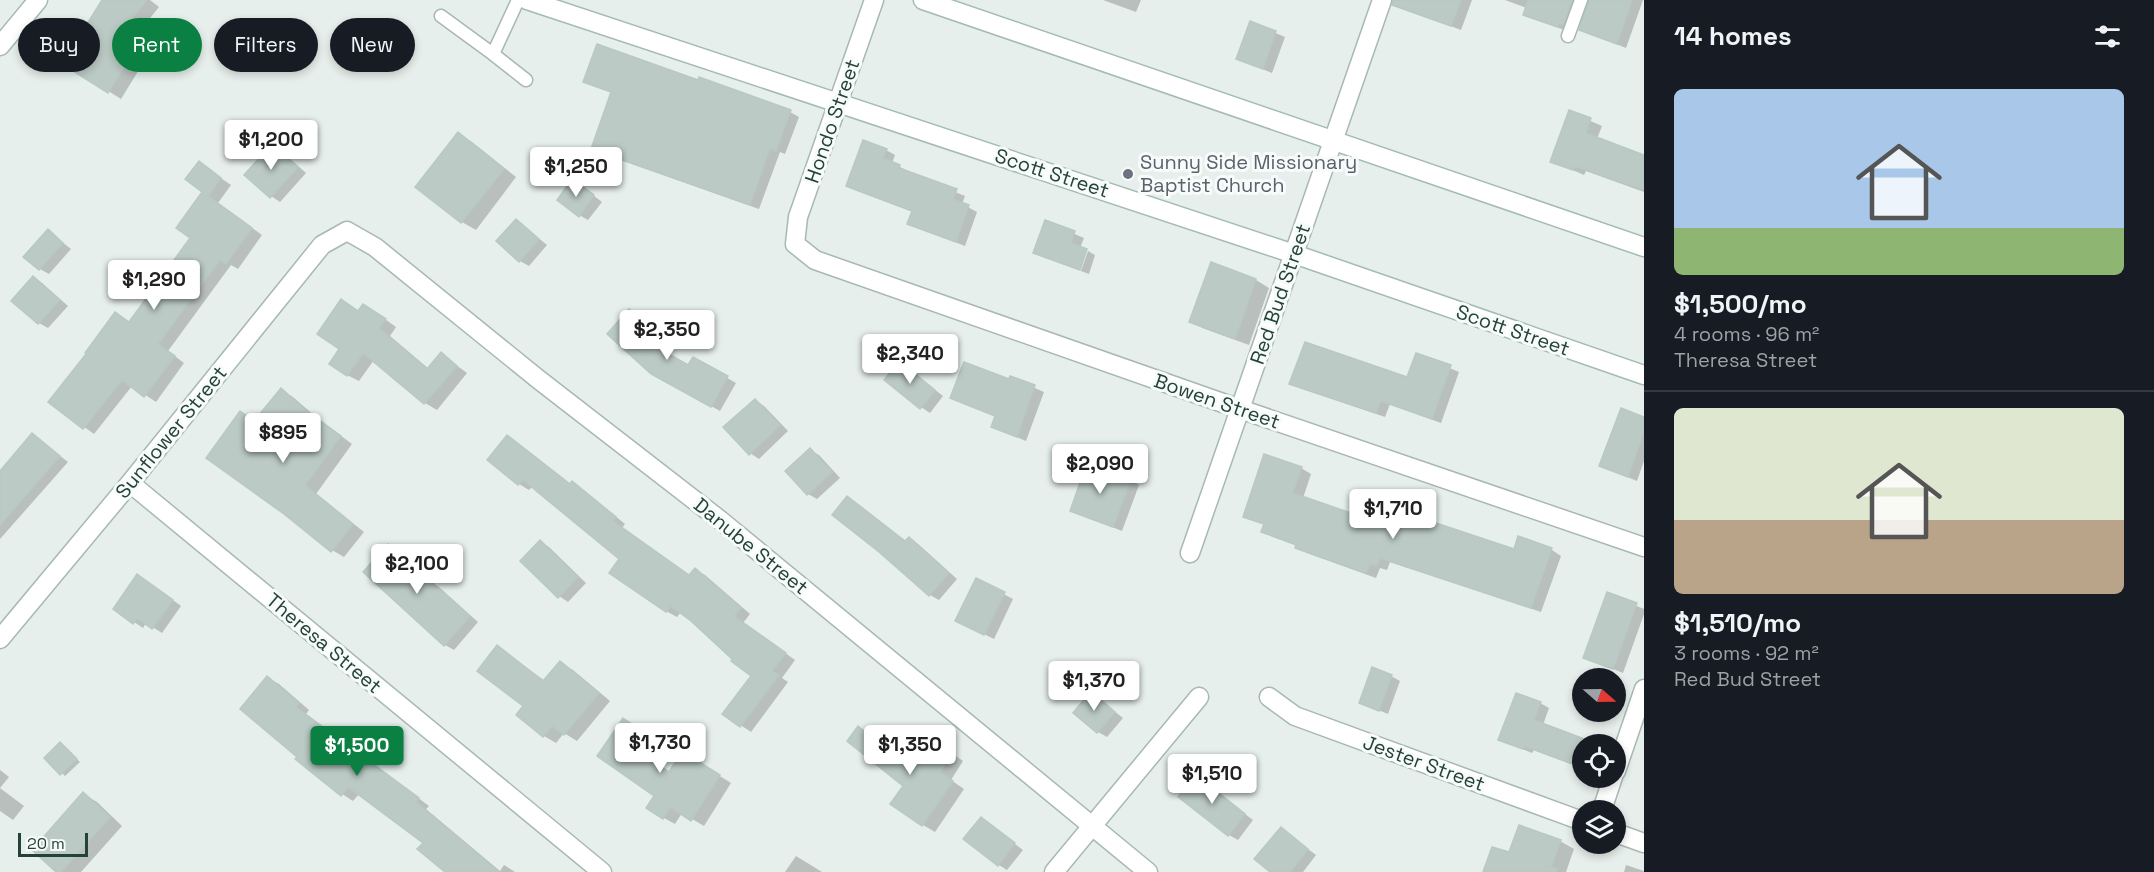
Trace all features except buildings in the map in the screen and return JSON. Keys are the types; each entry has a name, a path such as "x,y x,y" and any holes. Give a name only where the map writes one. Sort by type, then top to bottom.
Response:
{"street":[{"path":"0,46 38,0"},
{"name":"Scott Street","path":"527,0 1294,254 1644,375"},
{"name":"Hondo Street","path":"795,244 798,217 874,0"},
{"path":"923,0 1644,247"},
{"name":"Red Bud Street","path":"1190,553 1382,0"},
{"name":"Sunflower Street","path":"0,639 130,483 322,245 347,231"},
{"name":"Danube Street","path":"347,231 375,247 538,379 720,519 1148,872"},
{"name":"Bowen Street","path":"795,244 815,260 1644,547"},
{"name":"Theresa Street","path":"130,483 602,872"},
{"path":"1626,742 1644,689"},
{"path":"1054,872 1199,697"},
{"name":"Jester Street","path":"1269,697 1295,716 1572,817"},
{"path":"1626,837 1644,843"}],"lane":[{"path":"493,54 518,0"},
{"path":"1568,36 1581,0"},
{"path":"441,16 526,80"}],"place":[{"name":"Sunny Side Missionary Baptist Church","path":"1128,174"}]}
